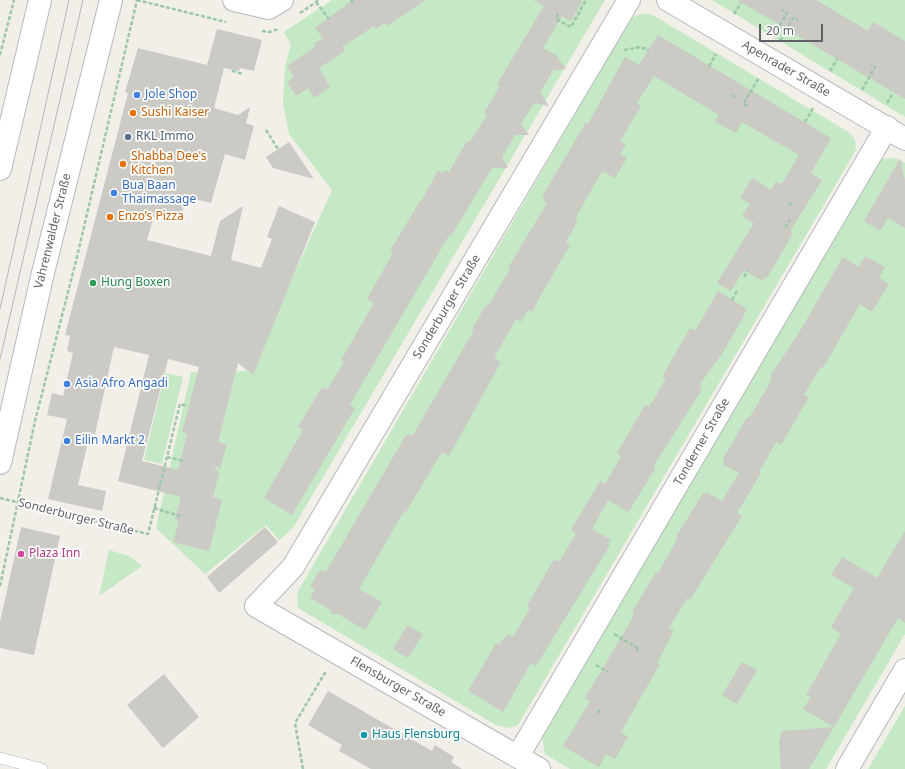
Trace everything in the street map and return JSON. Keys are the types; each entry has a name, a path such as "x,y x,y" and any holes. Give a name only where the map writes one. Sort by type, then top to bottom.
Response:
{"street":[{"path":"0,169 40,0"},
{"name":"Vahrenwalder Straße","path":"0,463 42,277 111,0"},
{"path":"234,0 269,8 282,0"},
{"name":"Sonderburger Straße","path":"256,606 293,567 629,0"},
{"name":"Apenrader Straße","path":"668,0 887,127 905,139"},
{"name":"Tonderner Straße","path":"518,756 887,127"},
{"name":"Flensburger Straße","path":"256,606 539,769"},
{"path":"847,769 905,670"}],"lane":[{"path":"0,758 42,769"}],"path":[{"path":"0,55 14,2 9,0"},
{"path":"0,586 35,421 76,261 137,0"},
{"path":"558,14 556,19 571,27 586,0"},
{"path":"316,2 329,19"},
{"path":"732,16 741,2"},
{"path":"772,40 787,13 782,10"},
{"path":"779,44 793,18 798,20"},
{"path":"709,66 718,49"},
{"path":"828,73 837,60"},
{"path":"858,95 875,67 871,65"},
{"path":"233,70 243,74"},
{"path":"747,106 743,104 761,74"},
{"path":"804,122 815,105"},
{"path":"266,130 278,149"},
{"path":"789,206 792,202"},
{"path":"785,227 790,220"},
{"path":"744,277 747,271"},
{"path":"732,300 737,291"},
{"path":"180,516 154,508 180,404 188,406"},
{"path":"167,457 184,461"},
{"name":"Sonderburger Straße","path":"0,498 148,534 154,508"},
{"path":"608,631 638,649 637,651"},
{"path":"303,769 295,724 330,664"},
{"path":"598,713 601,708"}],"green space":[{"path":"332,0 605,0 293,528 279,540 266,525 205,574 156,528 191,372 250,371 332,190 289,134 283,104 285,66 291,45 284,32"},
{"path":"712,0 905,0 905,117"},
{"path":"641,14 651,14 850,133 855,140 856,150 518,725 509,728 496,725 298,608 297,593 631,18"},
{"path":"896,158 905,163 905,634 826,769 570,769 545,754 542,736 873,169 882,159"},
{"path":"165,373 183,377 162,464 144,460"},
{"path":"109,550 129,556 142,566 99,596"},
{"path":"905,706 905,769 868,769"}],"building":[{"path":"353,0 426,0 387,26 385,23 376,29 374,26 342,47 345,51 319,68 330,87 314,98 308,88 296,96 287,82 294,77 287,66 316,46 314,44 323,38 315,28"},
{"path":"533,0 583,0 571,21 562,16 543,48 556,55 566,69 553,70 540,93 549,106 534,103 521,124 529,135 515,135 502,157 508,168 492,168 451,236 449,235 352,401 350,405 355,408 292,515 264,498 303,430 298,427 322,387 327,390 344,362 341,360 374,303 367,299 393,253 390,251 420,201 421,202 438,170 443,173 445,170 449,172 467,141 470,142 487,115 484,113 500,86 497,84 544,6"},
{"path":"737,0 816,0 868,31 873,22 905,41 905,99"},
{"path":"217,29 262,40 254,71 240,68 239,71 224,68 214,108 238,115 250,107 246,123 254,126 245,160 225,154 211,203 187,197 181,215 156,209 147,240 211,256 220,221 243,206 231,260 261,268 272,239 267,237 279,206 315,222 253,375 238,363 218,442 227,444 220,469 212,464 219,473 213,497 222,500 209,551 173,542 179,521 175,519 181,497 118,481 149,355 114,347 95,434 90,433 78,485 106,491 102,511 48,499 67,419 47,415 52,393 63,396 73,353 67,351 70,336 65,335 128,93 125,92 138,48 207,65","holes":["168,359 199,367 182,432 187,434 178,470 142,461"]},
{"path":"658,35 831,138 811,173 822,180 791,230 792,235 767,278 765,277 763,281 744,270 731,291 717,283 754,223 742,216 750,204 740,198 752,178 771,190 776,181 782,184 799,155 742,122 736,133 715,122 719,115 654,76 637,103 641,106 620,141 626,144 620,154 627,158 615,178 602,171 575,219 578,220 566,242 570,245 532,312 528,310 521,322 516,319 494,358 501,362 449,456 442,452 406,512 404,511 359,589 382,602 365,630 338,614 331,614 331,610 310,598 315,589 310,586 320,570 324,572 327,570 406,435 413,435 474,330 472,329 486,305 488,306 510,269 508,268 547,203 543,200 545,198 542,197 586,122 588,124 625,57 639,65"},
{"path":"289,142 314,179 273,168 266,157"},
{"path":"900,159 905,180 905,228 888,218 880,231 864,221"},
{"path":"865,256 885,267 879,278 889,284 872,312 860,304 823,368 821,366 804,395 809,397 781,445 776,442 759,472 761,473 737,513 742,516 690,600 687,598 669,628 674,631 657,663 660,664 621,732 628,737 615,759 606,754 599,767 563,746 590,701 585,698 632,619 634,613 632,612 656,572 658,573 678,538 676,537 703,493 704,494 706,492 722,501 739,473 722,464 725,460 723,459 747,417 749,418 766,390 772,378 770,376 797,336 843,257 859,267"},
{"path":"718,291 747,309 744,313 745,314 722,354 700,384 702,385 701,391 656,462 654,467 656,467 631,508 628,512 608,500 592,529 611,540 608,544 610,545 536,666 531,663 503,712 468,691 496,643 498,645 508,634 513,637 530,608 527,606 554,559 559,562 576,534 571,530 600,481 605,484 621,456 617,453 645,405 649,407 666,379 662,377 690,328 695,331"},
{"path":"21,527 60,536 34,655 0,648 0,622"},
{"path":"265,527 278,542 219,593 207,577"},
{"path":"905,531 905,623 898,618 834,727 803,709 811,697 806,695 841,634 831,627 854,588 831,575 842,557 877,578"},
{"path":"407,625 423,634 408,658 393,649"},
{"path":"742,662 757,670 737,704 722,695"},
{"path":"164,674 199,717 163,748 127,705"},
{"name":"Haus Flensburg","path":"328,691 432,751 435,745 454,757 451,762 462,769 371,769 339,751 342,745 308,725"},
{"path":"834,727 809,769 781,769 779,742 782,731"}],"tram line":[{"path":"0,309 69,0"},
{"path":"0,359 83,0"}],"place":[{"name":"Jole Shop","path":"137,95"},
{"name":"Sushi Kaiser","path":"133,113"},
{"name":"RKL Immo","path":"128,137"},
{"name":"Shabba Dee's Kitchen","path":"123,164"},
{"name":"Bua Baan Thaimassage","path":"114,193"},
{"name":"Enzo’s Pizza","path":"110,217"},
{"name":"Hung Boxen","path":"93,283"},
{"name":"Asia Afro Angadi","path":"67,384"},
{"name":"Eilin Markt 2","path":"67,441"},
{"name":"Plaza Inn","path":"21,554"},
{"name":"Haus Flensburg","path":"364,735"}]}
